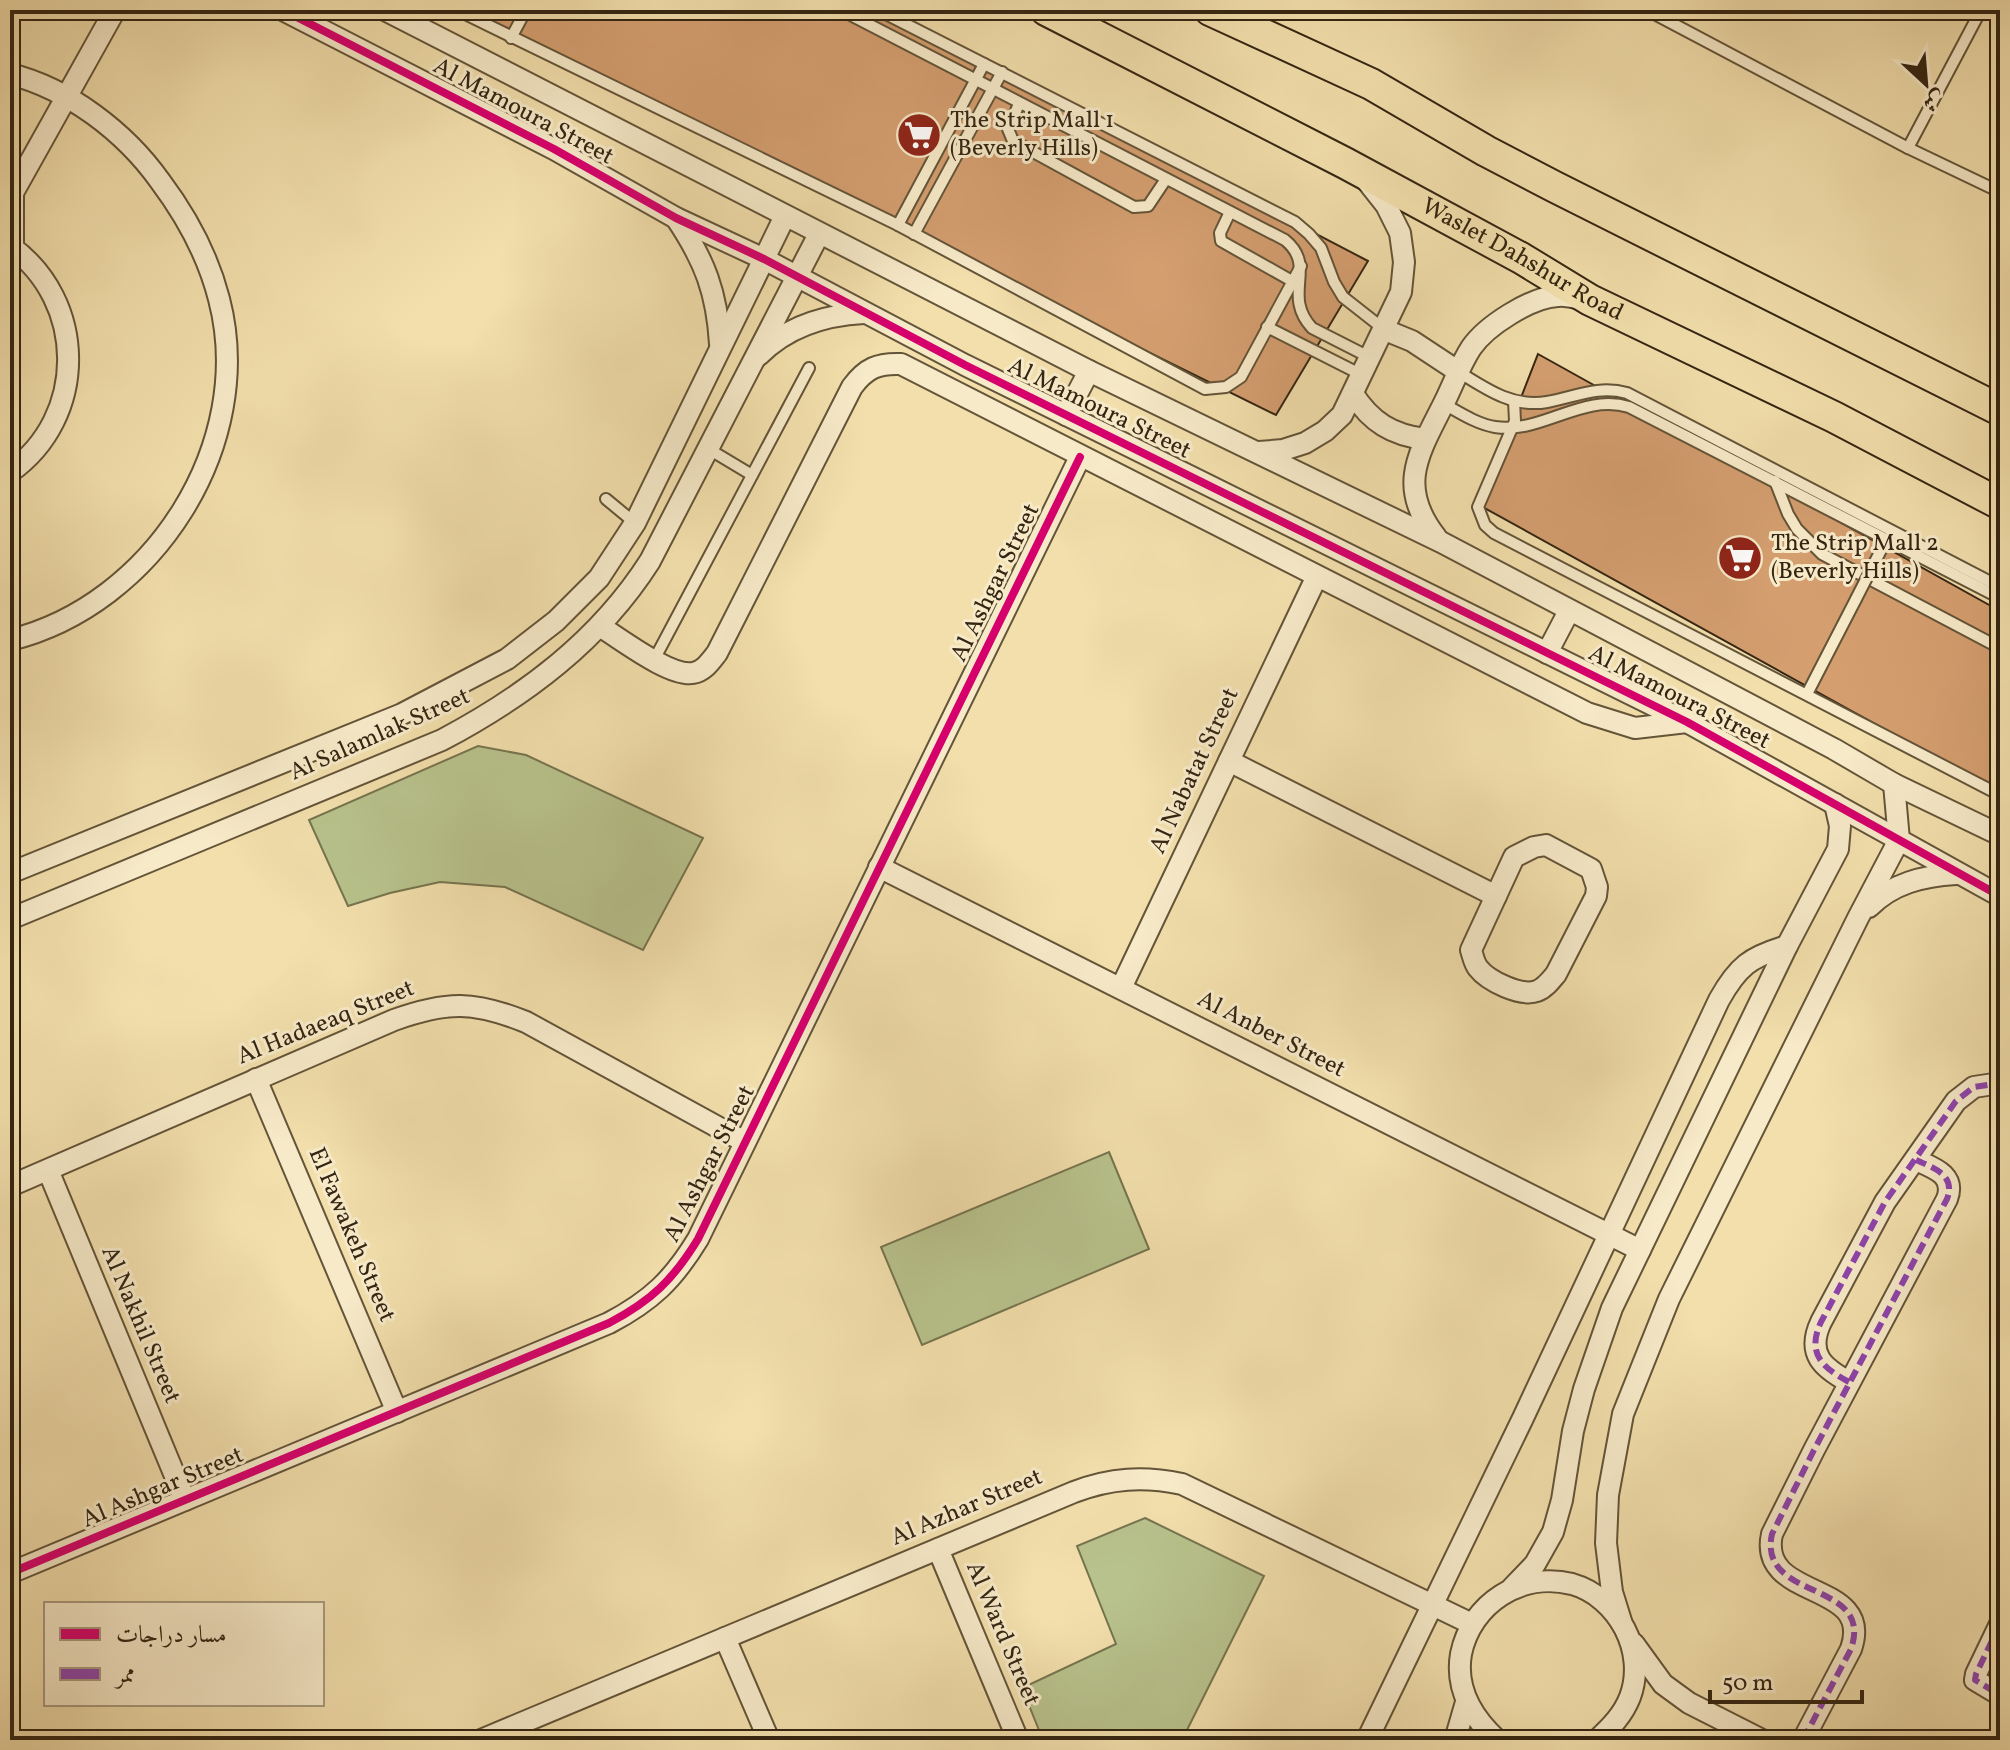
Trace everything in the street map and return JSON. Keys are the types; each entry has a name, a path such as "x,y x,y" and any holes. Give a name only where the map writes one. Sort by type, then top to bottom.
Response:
{"main road":[{"name":"Waslet Dahshur Road","path":"1046,10 1345,163 1521,258 1590,300 1834,417 2000,504"},
{"path":"1210,10 1371,84 1555,187 2000,410"}],"street":[{"path":"10,472 41,444 59,412 69,376 69,340 59,305 40,273 12,247 12,197 115,10"},
{"name":"Al Mamoura Street","path":"283,10 554,149 676,218 764,259 965,365 1687,722 2000,896"},
{"name":"Al Mamoura Street","path":"385,10 1089,371 1441,542 1834,749 1894,784 2000,835"},
{"path":"10,74 66,98 103,122 140,153 172,197 201,246 220,301 227,358 223,406 211,452 192,496 166,537 118,585 68,619 10,640"},
{"path":"1259,452 1283,450 1305,443 1325,431 1342,415 1401,292 1404,262 1400,233 1386,205 1368,182 1345,163"},
{"name":"Al Salamlak Street","path":"10,873 402,714 507,659 556,621 599,578 635,523 785,216"},
{"path":"676,218 696,247 709,278 718,311 720,345"},
{"name":"Al Salamlak Street","path":"10,919 442,740 490,715 552,671 601,627 633,588 650,561 819,234"},
{"path":"1441,542 1423,520 1414,494 1415,466 1425,439 1472,346 1497,323 1525,306 1557,296 1590,300"},
{"path":"709,367 747,371 769,345 791,331 840,315 866,313"},
{"path":"1385,330 1420,346 1459,372"},
{"path":"601,627 671,669 689,674 703,670 717,653 852,387 864,372 881,363 901,364 1587,713 1635,728 1687,722"},
{"path":"952,388 965,365"},
{"path":"1066,415 1089,371"},
{"path":"1353,394 1362,409 1390,431 1425,439"},
{"name":"Al Ashgar Street","path":"10,1573 609,1323 637,1309 661,1289 682,1265 698,1239 1080,457"},
{"name":"Al Nabatat Street","path":"1121,988 1317,576"},
{"path":"1547,653 1569,611"},
{"path":"1229,761 1496,896"},
{"path":"1597,1740 1617,1721 1631,1696 1635,1667 1612,1592 1606,1543 1608,1495 1623,1414 1669,1299 1899,840 1894,784"},
{"path":"1497,1740 1479,1723 1466,1702 1461,1683 1463,1643 1482,1609 1512,1588 1535,1564 1553,1532 1584,1389 1612,1308 1787,946 1838,849 1840,826 1835,804"},
{"path":"1546,845 1591,869 1595,877 1596,896 1590,909 1556,974 1537,991 1523,993 1486,976 1474,960 1471,950 1496,896 1514,857 1534,847 1546,845"},
{"name":"Al Anber Street","path":"879,867 1640,1250"},
{"path":"1858,918 1881,894 1906,882 1931,875 1956,874"},
{"path":"1367,1740 1730,980 1743,964 1787,946"},
{"name":"Al Hadaeaq Street","path":"10,1186 394,1020 426,1008 460,1005 494,1009 526,1022 745,1142"},
{"name":"El Fawakeh Street","path":"256,1079 397,1412"},
{"path":"1849,1382 1829,1371 1822,1363 1815,1343 1816,1332 1885,1202 1964,1093 1984,1084 2000,1083"},
{"path":"1803,1740 1851,1649 1855,1637 1854,1623 1848,1611 1838,1603 1778,1570 1770,1547 1772,1534 1950,1192 1944,1174 1916,1160"},
{"name":"Al Nakhil Street","path":"48,1170 185,1500"},
{"name":"Al Azhar Street","path":"481,1740 516,1733 725,1638 1099,1483 1125,1478 1154,1478 1182,1484 1472,1624"},
{"name":"Al Ward Street","path":"938,1549 1018,1740"},
{"path":"1512,1588 1542,1581 1573,1585 1600,1598 1663,1684 1734,1733 1762,1740"},
{"path":"2000,1624 1975,1680 2000,1695"},
{"path":"725,1638 769,1740"},
{"path":"1455,1740 1466,1702"}],"lane":[{"path":"457,10 898,225 1205,389 1226,387 1241,377 1301,266"},
{"path":"511,38 526,10"},
{"path":"841,10 1285,240 1296,251 1301,266 1298,303 1306,320 1312,328 1367,366"},
{"path":"878,10 1295,222 1321,248 1343,297 1385,330"},
{"path":"1647,10 1908,148 2000,192"},
{"path":"1908,148 1981,10"},
{"path":"898,225 984,64"},
{"path":"914,234 1002,72"},
{"path":"1019,104 1008,129 1013,141 1134,207 1148,206 1166,179"},
{"path":"1230,212 1220,233 1221,241 1292,281"},
{"path":"1267,327 1367,366"},
{"path":"654,660 809,368"},
{"path":"1459,372 1486,389 1514,401 1547,402 1595,390 1618,391 1886,540 2000,598"},
{"path":"1514,401 1517,414 1513,428 1478,507 1485,525 1494,533 2000,795"},
{"path":"1444,404 1478,422 1513,428 1593,404 1617,403 1640,412 1777,477 1792,522 1822,554 2000,648"},
{"path":"707,448 752,475"},
{"path":"606,499 635,523"},
{"path":"1807,694 1886,540"},
{"path":"1886,540 2000,587"}],"green space":[{"path":"478,746 526,755 703,838 643,950 505,887 440,882 348,906 309,820"},
{"path":"1109,1152 1149,1249 922,1345 881,1247"},
{"path":"1145,1518 1264,1576 1182,1740 1043,1740 1022,1688 1116,1644 1077,1546"}],"building":[{"name":"The Strip Mall 1 (Beverly Hills)","path":"455,10 888,10 1368,261 1276,415"},
{"name":"The Strip Mall 2 (Beverly Hills)","path":"1538,354 2000,611 2000,793 1479,505"}],"marked path":[{"path":"1849,1382 1825,1365 1816,1351 1821,1322 1885,1202 1956,1101 1974,1087 2000,1083"},
{"path":"1803,1740 1851,1649 1854,1627 1847,1611 1833,1600 1781,1571 1772,1556 1772,1534 1947,1199 1946,1178 1916,1160"},
{"path":"2000,1624 1975,1680 2000,1695"}],"cycle path":[{"path":"283,10 554,149 676,218 764,259 965,365 1687,722 2000,896"},
{"path":"10,1573 609,1323 649,1298 670,1278 698,1239 1080,457"}],"place":[{"name":"The Strip Mall 1 (Beverly Hills)","path":"919,135"},
{"name":"The Strip Mall 2 (Beverly Hills)","path":"1740,558"}]}
